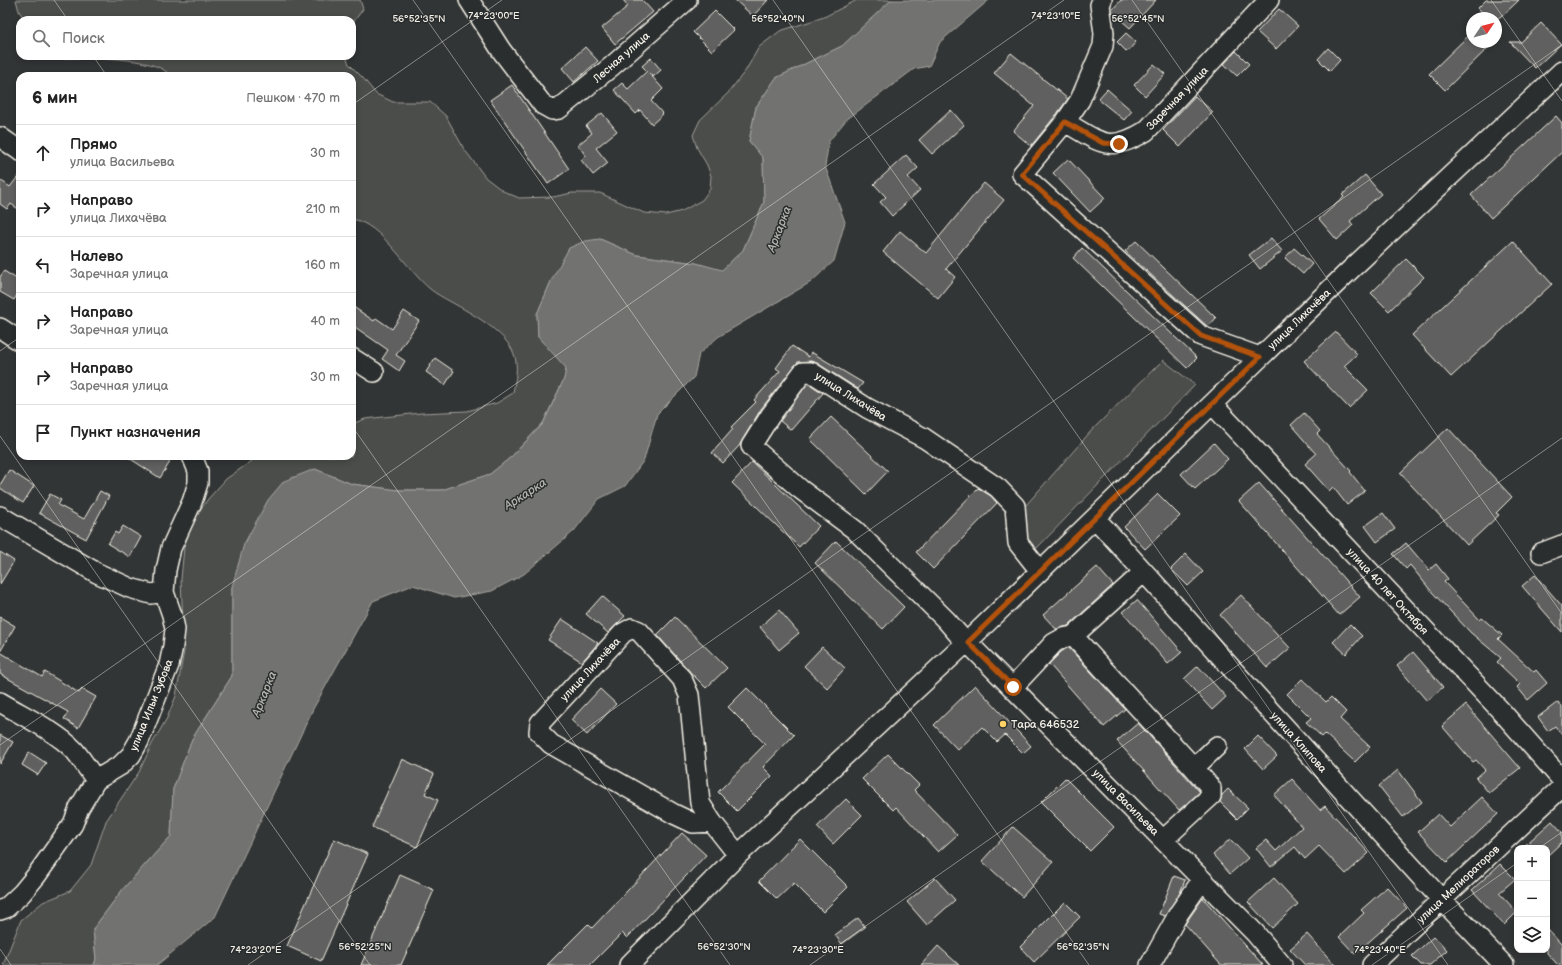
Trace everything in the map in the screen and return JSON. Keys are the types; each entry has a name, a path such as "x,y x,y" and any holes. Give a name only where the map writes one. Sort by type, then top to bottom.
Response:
{"street":[{"name":"Лесная улица","path":"469,0 506,56 543,105 552,110 559,109 612,66 687,0"},
{"path":"1102,0 1100,5 1104,33 1103,46 1080,100 1065,122 1022,174 1201,336 1260,357"},
{"name":"Заречная улица","path":"1065,122 1103,143 1119,144 1133,139 1146,131 1269,0"},
{"name":"улица Лихачёва","path":"629,965 738,855 967,643 1346,273 1562,71"},
{"path":"0,136 16,148"},
{"path":"0,328 16,338"},
{"path":"356,361 374,372"},
{"name":"улица Лихачёва","path":"967,643 946,620 855,530 800,488 751,446 770,416 803,372 811,372 867,408 924,438 998,488 1015,506 1018,543 1040,571"},
{"name":"улица 40 лет Октября","path":"1212,404 1503,713 1562,780"},
{"name":"улица Ильи Зубова","path":"0,910 6,908 22,894 36,876 73,824 79,808 96,780 120,765 131,756 139,741 169,665 175,629 164,592 166,570 171,548 192,502 198,482 198,471 194,460"},
{"path":"0,516 97,573 130,588 151,594 164,592"},
{"name":"улица Клипова","path":"1095,518 1504,965"},
{"path":"1541,553 1562,545"},
{"path":"1013,687 1054,643 1063,638 1074,636 1144,572"},
{"name":"улица Лихачёва","path":"712,822 693,822 674,814 551,744 539,732 540,723 623,633 632,628 638,631 682,679 689,695 700,803 712,822 738,855"},
{"path":"1074,636 1211,788 1211,796 1163,840"},
{"name":"улица Васильева","path":"967,643 1013,687 1255,933 1282,965"},
{"path":"0,702 57,736 74,750 96,780"},
{"path":"1194,768 1217,746"},
{"name":"улица Мелиораторов","path":"1372,965 1562,787"},
{"path":"1150,965 1179,913 1202,880"}],"shaded area":[{"path":"16,0 360,0 363,9 356,19 356,16 22,16 19,11"},
{"path":"857,0 892,0 842,46 776,78 756,107 749,141 763,158 764,202 743,250 721,271 696,263 637,255 600,239 552,279 537,314 538,337 567,368 564,379 543,423 511,457 490,474 442,490 398,490 352,484 315,469 232,587 232,676 192,739 173,789 171,836 123,889 93,929 96,959 94,965 3,965 21,920 43,902 70,891 91,865 106,821 139,772 152,744 167,718 176,696 184,651 181,579 184,547 193,520 208,499 226,479 253,460 356,460 356,422 365,419 421,413 467,411 497,403 513,393 516,374 514,354 504,338 478,317 432,291 421,281 384,238 374,229 356,220 356,72 166,72 150,64 128,60 348,60 349,64 376,94 393,102 430,102 446,116 464,149 486,178 503,191 519,198 553,197 572,193 600,193 644,213 666,215 682,211 702,200 710,189 711,176 707,165 697,148 693,135 700,120 728,93 746,70 759,47 780,31 824,17"},
{"path":"1163,360 1195,385 1037,548 1005,529 1092,430"}],"water":[{"name":"Аркарка","path":"891,0 989,0 940,42 929,66 914,69 846,120 829,141 825,166 845,222 834,261 811,282 718,337 699,354 694,377 657,414 644,460 625,486 599,499 574,531 524,574 492,591 454,598 413,585 373,601 313,709 215,917 157,965 94,965 96,959 93,929 123,889 171,836 173,789 192,739 232,676 232,587 244,544 268,500 284,481 315,469 352,484 398,490 442,490 490,474 511,457 543,424 564,379 566,368 538,337 537,314 552,279 569,248 585,241 600,239 637,255 696,263 722,270 743,250 764,202 763,158 749,141 756,107 776,78 842,46"}],"building":[{"path":"623,0 642,0 653,12 615,44 602,28 628,6"},
{"path":"735,0 768,0 753,16"},
{"path":"1121,0 1156,0 1130,28 1112,12"},
{"path":"1486,0 1519,0 1502,16 1502,12 1482,12 1478,8"},
{"path":"1279,9 1298,26 1276,49 1257,32"},
{"path":"715,11 734,30 712,51 693,32"},
{"path":"1541,23 1561,44 1535,68 1510,42 1521,42"},
{"path":"1126,33 1136,42 1127,52 1117,42"},
{"path":"1466,38 1466,48 1488,48 1445,90 1429,74"},
{"path":"585,47 598,61 574,82 562,68"},
{"path":"1328,48 1340,60 1330,71 1318,59"},
{"path":"1236,51 1249,64 1237,76 1224,64"},
{"path":"1011,53 1068,99 1031,146 1013,131 1034,106 994,73"},
{"path":"651,58 661,70 653,77 649,73 663,89 651,101 663,114 652,124 640,110 636,114 614,90 622,83 628,89 647,71 642,66"},
{"path":"1154,64 1165,74 1145,96 1134,85"},
{"path":"512,85 569,169 548,184 490,100"},
{"path":"1107,89 1132,111 1124,120 1098,99"},
{"path":"1195,96 1213,112 1180,147 1163,130"},
{"path":"951,110 964,125 932,154 919,140"},
{"path":"602,113 617,131 596,148 608,163 593,175 581,160 586,156 578,145 592,133 586,126"},
{"path":"1556,116 1562,123 1562,152 1491,218 1471,195"},
{"path":"906,155 918,168 908,177 920,190 892,216 880,202 886,197 874,184"},
{"path":"1068,159 1105,198 1090,212 1053,173"},
{"path":"1365,175 1381,194 1350,221 1353,225 1337,240 1319,219 1344,197 1342,195"},
{"path":"16,179 16,207 11,204 7,209 0,204 0,180 10,187"},
{"path":"984,183 1004,200 946,269 955,277 938,298 883,252 900,231 926,253"},
{"path":"1271,238 1282,251 1260,269 1249,255"},
{"path":"1136,241 1216,318 1208,327 1125,251"},
{"path":"1513,241 1552,284 1451,377 1412,335"},
{"path":"1082,248 1197,358 1187,368 1073,258"},
{"path":"1294,248 1312,264 1303,274 1285,258"},
{"path":"1406,259 1424,277 1389,311 1371,293"},
{"path":"4,271 16,278 16,297 14,300 0,292 0,277"},
{"path":"356,309 374,321 376,318 392,329 404,311 419,321 396,355 405,361 399,371 382,359 388,350 356,328"},
{"path":"1336,332 1357,354 1344,366 1368,390 1349,408 1304,361"},
{"path":"792,346 809,357 811,352 863,383 858,389 817,363 811,361 798,362 761,409 739,446 723,463 712,453 733,429 731,427 756,402 754,400 780,371 776,368"},
{"path":"435,358 454,371 445,385 426,372"},
{"path":"808,383 823,393 791,430 780,421"},
{"path":"1304,413 1320,431 1317,434 1351,471 1350,472 1365,491 1347,505 1333,487 1329,491 1305,464 1316,454 1291,425"},
{"path":"831,417 888,471 866,494 810,439"},
{"path":"1448,428 1512,497 1496,513 1499,515 1467,545 1400,473"},
{"path":"1214,443 1228,459 1195,489 1181,474"},
{"path":"132,460 167,460 170,462 160,478"},
{"path":"752,462 819,526 799,547 732,483"},
{"path":"9,470 34,486 23,503 0,488 0,485"},
{"path":"1259,483 1360,597 1339,615 1239,501"},
{"path":"978,488 991,496 997,503 933,569 916,552"},
{"path":"100,491 109,496 86,539 39,513 50,494 61,500 58,505 84,519"},
{"path":"1158,494 1180,516 1145,549 1124,527"},
{"path":"1383,513 1395,529 1377,542 1365,526"},
{"path":"123,526 141,537 130,557 108,544 115,532 118,534"},
{"path":"836,541 904,607 883,629 815,563"},
{"path":"1406,543 1429,570 1436,564 1448,579 1444,582 1480,620 1482,618 1502,635 1498,639 1534,672 1536,670 1547,683 1528,700 1517,687 1520,684 1497,662 1501,658 1471,633 1432,592 1410,565 1406,569 1393,554"},
{"path":"0,552 14,561 0,584"},
{"path":"1186,554 1203,572 1188,586 1171,569"},
{"path":"1097,567 1113,585 1068,626 1056,629 1043,615"},
{"path":"1535,575 1562,606 1562,632 1522,586"},
{"path":"1241,595 1290,648 1267,668 1220,615"},
{"path":"602,596 625,616 608,633 586,614"},
{"path":"1137,600 1182,652 1168,664 1123,612"},
{"path":"779,610 799,633 779,650 760,627"},
{"path":"0,617 15,626 0,652"},
{"path":"675,617 727,668 706,688 657,635"},
{"path":"562,619 598,643 582,662 548,640"},
{"path":"1350,624 1362,636 1346,654 1333,642"},
{"path":"822,647 845,668 827,688 804,666"},
{"path":"1067,648 1069,648 1125,709 1104,727 1049,664"},
{"path":"0,652 42,677 45,672 79,693 82,689 96,697 78,728 64,719 68,712 0,674"},
{"path":"1413,652 1443,687 1427,701 1397,666"},
{"path":"1198,666 1226,697 1212,710 1184,679"},
{"path":"1302,679 1326,702 1331,697 1346,712 1340,719 1370,747 1355,762 1325,734 1322,737 1306,722 1311,718 1287,694"},
{"path":"975,685 1031,746 1023,753 1005,735 997,742 982,727 958,750 934,725"},
{"path":"747,688 794,735 763,767 772,776 737,811 718,792 765,744 728,707"},
{"path":"600,689 616,704 587,735 571,720"},
{"path":"1558,702 1562,707 1562,735 1555,726 1548,731 1538,717"},
{"path":"1466,705 1520,768 1489,793 1476,778 1485,770 1476,760 1473,762 1442,726"},
{"path":"1138,723 1200,792 1179,810 1117,741"},
{"path":"0,735 13,742 0,764"},
{"path":"1258,736 1277,756 1263,769 1245,749"},
{"path":"29,752 46,763 38,775 22,765"},
{"path":"888,754 919,785 914,790 957,835 938,852 896,807 893,810 862,779"},
{"path":"402,759 434,774 425,794 438,800 417,847 372,827"},
{"path":"1398,770 1422,802 1403,817 1379,786"},
{"path":"1065,778 1114,827 1090,851 1041,802"},
{"path":"1292,779 1320,810 1325,806 1369,853 1346,874 1319,846 1305,859 1295,847 1271,867 1256,848 1266,840 1276,851 1302,827 1274,795"},
{"path":"1228,789 1248,808 1237,819 1220,802 1222,795"},
{"path":"1482,797 1498,814 1447,862 1418,832 1438,814 1450,827"},
{"path":"846,799 862,815 833,844 817,827"},
{"path":"1552,821 1562,832 1562,842 1550,853 1550,845 1525,845"},
{"path":"1013,827 1053,862 1022,897 982,861"},
{"path":"682,833 706,855 627,938 622,933 590,965 547,965 588,924 592,928"},
{"path":"334,839 368,854 321,961 287,946"},
{"path":"800,839 848,887 823,912 794,883 777,899 759,881"},
{"path":"1230,839 1248,858 1230,874 1213,855"},
{"path":"1500,864 1514,878 1514,880 1499,893 1514,909 1514,915 1504,925 1472,890"},
{"path":"400,875 434,890 401,965 361,965"},
{"path":"1174,876 1185,880 1180,893 1165,916 1159,914"},
{"path":"935,878 955,900 927,925 907,902"},
{"path":"1274,878 1298,904 1272,928 1248,902"},
{"path":"1387,887 1407,908 1355,954 1339,937 1364,913 1361,910"},
{"path":"1203,898 1263,965 1221,965 1185,924"},
{"path":"1065,902 1080,917 1034,962 1020,947"},
{"path":"858,918 865,927 842,944 835,935"},
{"path":"1550,932 1562,945 1562,965 1558,965 1547,953 1550,953"},
{"path":"1307,934 1335,965 1305,965 1290,949"},
{"path":"1434,936 1447,950 1430,965 1421,965 1412,956"},
{"path":"938,946 959,965 921,965"}],"place":[{"name":"Тара 646532","path":"1003,724"}],"route":[{"path":"1013,687 968,642 1260,357 1201,336 1022,174 1065,122 1103,143 1119,144"}]}
